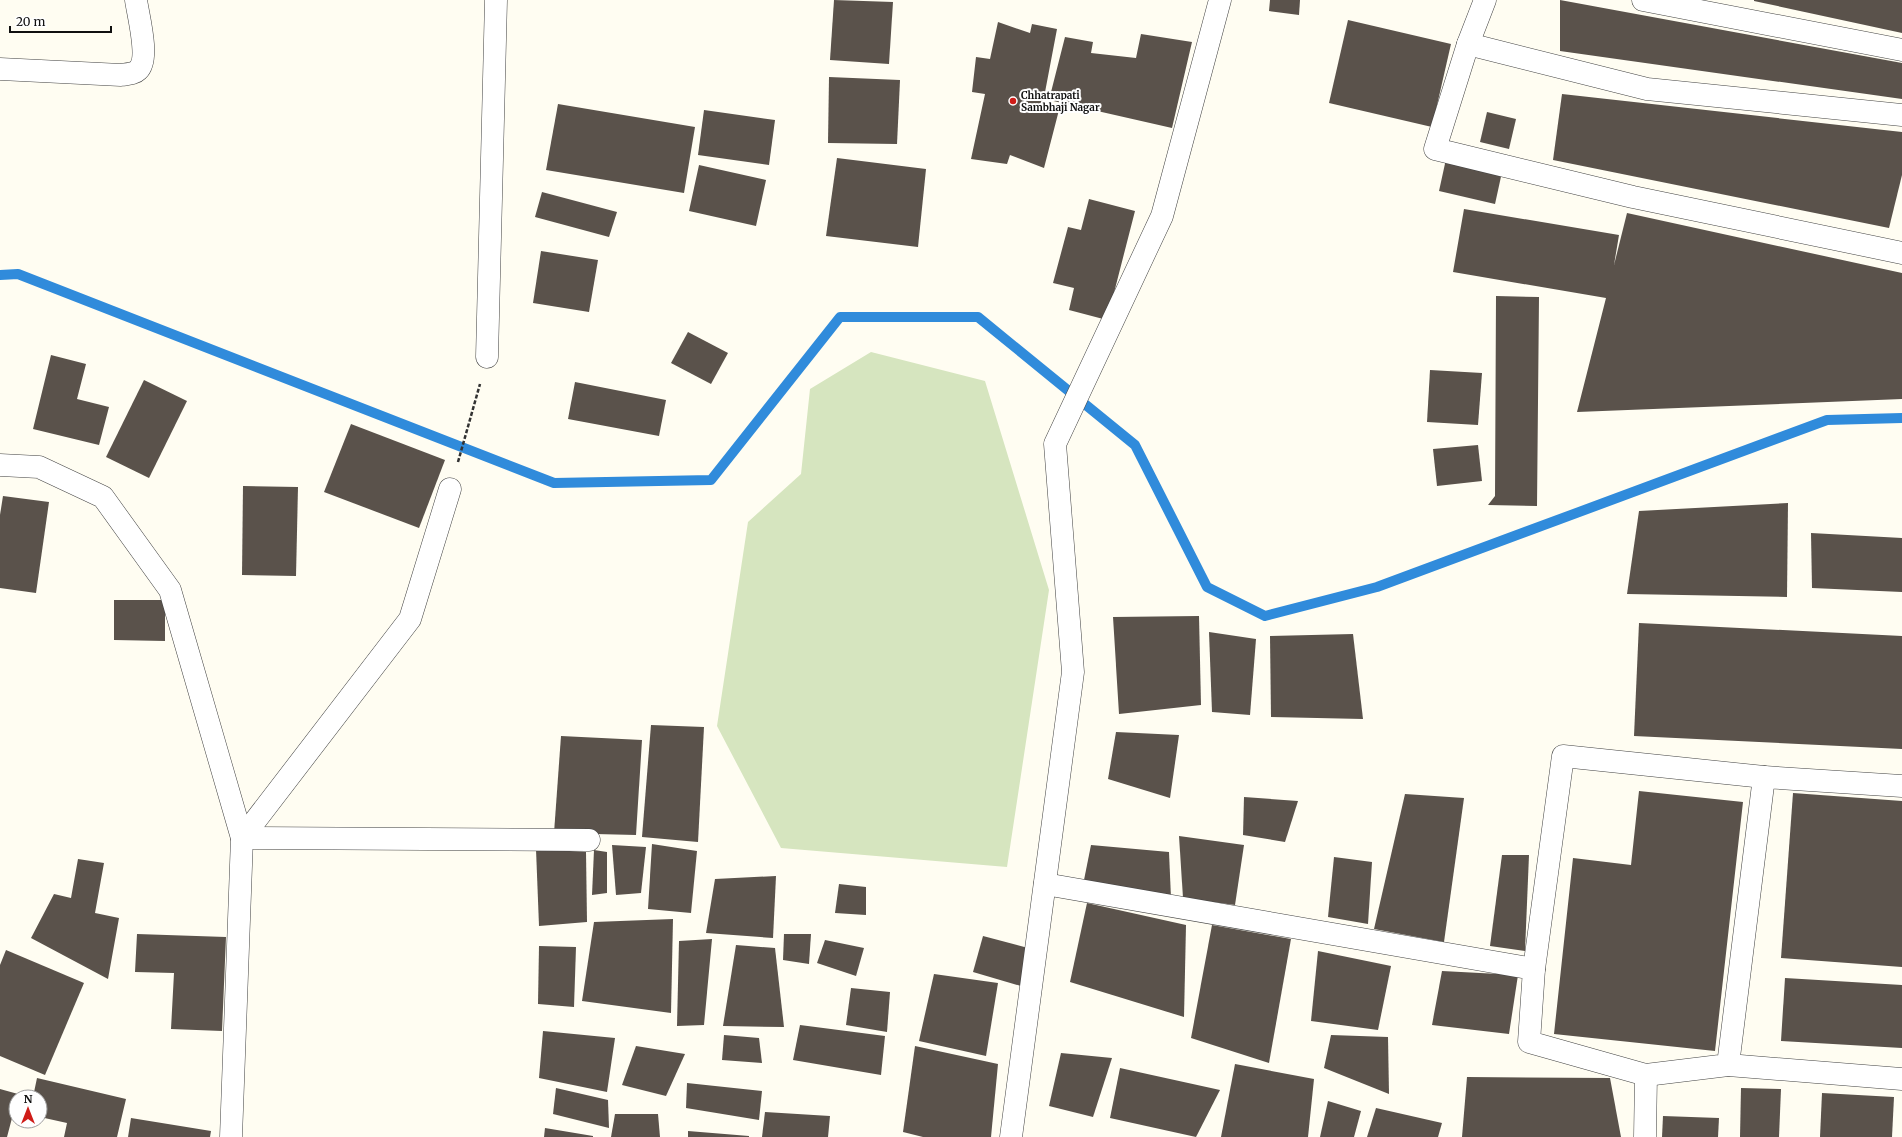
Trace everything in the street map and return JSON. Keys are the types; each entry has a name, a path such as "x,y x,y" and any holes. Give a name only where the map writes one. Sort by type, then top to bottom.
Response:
{"street":[{"path":"0,69 121,75 131,74 139,70 144,61 144,52 136,0"},
{"path":"487,357 496,0"},
{"path":"1011,1137 1073,672 1055,444 1162,216 1220,0"},
{"path":"1485,0 1468,44 1435,149 1632,197 1902,252"},
{"path":"1643,0 1902,50"},
{"path":"1468,44 1647,89 1902,115"},
{"path":"0,465 38,467 103,497 170,590 242,838 231,1137"},
{"path":"242,838 410,619 450,489"},
{"path":"1902,786 1764,777 1563,756 1534,969 1529,1042 1646,1075 1728,1065 1902,1079"},
{"path":"1728,1065 1764,777"},
{"path":"242,838 589,840"},
{"path":"1045,884 1534,969"},
{"path":"1645,1137 1646,1075"}],"path":[{"path":"450,489 487,357"}],"green space":[{"path":"871,352 985,381 1049,590 1007,867 781,848 717,726 748,522 801,474 810,389"}],"building":[{"path":"834,0 893,2 889,64 830,60"},
{"path":"1270,0 1300,0 1299,15 1269,11"},
{"path":"1560,0 1902,63 1902,99 1560,51"},
{"path":"1902,0 1902,33 1754,1"},
{"path":"1348,20 1451,44 1432,127 1329,103"},
{"name":"Chhatrapati Sambhaji Nagar","path":"998,22 1030,33 1032,24 1057,29 1042,108 1059,110 1044,168 1010,155 1007,164 971,159 985,94 972,92 976,57 990,59"},
{"path":"1141,34 1192,42 1172,128 1049,100 1065,37 1093,42 1091,53 1136,58"},
{"path":"829,77 900,80 897,144 828,143"},
{"path":"1562,94 1902,132 1902,175 1889,228 1553,160"},
{"path":"558,104 695,127 684,193 546,170"},
{"path":"704,110 775,120 769,165 698,155"},
{"path":"1487,112 1516,119 1509,149 1480,142"},
{"path":"837,158 926,169 918,247 826,236"},
{"path":"1446,159 1502,172 1495,204 1439,191"},
{"path":"699,165 766,180 756,226 689,211"},
{"path":"542,192 617,212 609,237 535,217"},
{"path":"1089,199 1135,211 1107,320 1069,310 1074,288 1053,283 1068,227 1081,230"},
{"path":"1464,209 1619,235 1614,265 1627,213 1902,273 1902,399 1577,412 1606,298 1453,272"},
{"path":"541,251 598,260 589,312 533,303"},
{"path":"1496,296 1539,297 1537,506 1488,505 1495,496"},
{"path":"688,332 728,353 711,384 671,363"},
{"path":"51,355 86,364 77,399 109,407 99,445 33,429"},
{"path":"1430,370 1482,373 1478,425 1427,422"},
{"path":"144,380 187,401 149,478 106,457"},
{"path":"575,382 666,400 659,436 568,419"},
{"path":"351,424 445,460 419,528 324,492"},
{"path":"1478,445 1482,481 1437,486 1433,449"},
{"path":"243,486 298,487 296,576 242,575"},
{"path":"3,496 49,502 36,593 0,588 0,515"},
{"path":"1788,503 1787,597 1627,594 1639,511"},
{"path":"1811,533 1902,538 1902,592 1812,588"},
{"path":"114,600 165,600 165,641 114,640"},
{"path":"1199,616 1201,705 1119,714 1113,617"},
{"path":"1639,623 1902,636 1902,749 1634,736"},
{"path":"1209,632 1256,639 1250,715 1212,712"},
{"path":"1353,634 1363,719 1271,717 1270,636"},
{"path":"651,725 704,727 698,842 642,837"},
{"path":"1116,732 1179,735 1170,798 1108,779"},
{"path":"561,736 642,740 636,835 554,833"},
{"path":"1639,791 1743,802 1715,1051 1554,1034 1573,858 1631,865"},
{"path":"1793,793 1902,801 1902,967 1781,958"},
{"path":"1405,794 1464,798 1444,942 1374,929"},
{"path":"1244,797 1298,801 1285,842 1243,835"},
{"path":"1179,836 1244,845 1235,905 1183,898"},
{"path":"652,844 697,851 691,913 648,909"},
{"path":"612,845 646,847 641,893 616,895"},
{"path":"1091,845 1169,852 1171,898 1084,880"},
{"path":"536,849 586,852 587,922 539,926"},
{"path":"594,850 607,852 607,893 592,895"},
{"path":"1502,855 1529,855 1525,951 1490,946"},
{"path":"1334,857 1372,862 1368,924 1328,917"},
{"path":"78,859 104,863 95,913 119,918 108,979 31,938 54,894 71,898"},
{"path":"776,876 773,938 706,933 715,879"},
{"path":"839,884 866,887 866,915 835,913"},
{"path":"1087,903 1186,925 1184,1017 1070,982"},
{"path":"673,919 671,1013 582,1001 594,922"},
{"path":"1212,925 1291,939 1269,1063 1191,1038"},
{"path":"137,934 226,937 222,1031 171,1029 174,973 135,972"},
{"path":"784,934 811,934 809,964 783,960"},
{"path":"983,936 1028,948 1021,986 973,972"},
{"path":"712,939 704,1025 677,1026 679,941"},
{"path":"825,940 864,948 856,976 817,963"},
{"path":"736,945 775,948 784,1027 723,1026"},
{"path":"539,946 576,947 574,1007 538,1004"},
{"path":"6,950 84,983 45,1075 0,1056 0,965"},
{"path":"1318,951 1391,966 1378,1030 1311,1021"},
{"path":"1442,971 1518,975 1509,1034 1432,1025"},
{"path":"934,974 998,983 986,1056 919,1041"},
{"path":"1785,978 1902,985 1902,1048 1781,1041"},
{"path":"851,988 890,992 887,1032 846,1025"},
{"path":"800,1025 885,1036 881,1075 793,1060"},
{"path":"543,1031 615,1038 607,1092 539,1078"},
{"path":"724,1035 759,1038 762,1063 722,1060"},
{"path":"1331,1035 1388,1037 1389,1094 1324,1068"},
{"path":"636,1046 685,1054 666,1096 622,1085"},
{"path":"915,1046 998,1064 991,1137 923,1137 903,1132"},
{"path":"1061,1053 1112,1058 1093,1117 1049,1106"},
{"path":"1235,1064 1314,1079 1308,1137 1221,1137"},
{"path":"1120,1068 1220,1090 1196,1137 1110,1118"},
{"path":"1467,1077 1610,1078 1621,1137 1462,1137"},
{"path":"37,1078 126,1099 117,1137 64,1137 67,1123 48,1119 48,1089 35,1089"},
{"path":"687,1083 762,1091 759,1120 686,1108"},
{"path":"556,1088 608,1100 609,1128 553,1114"},
{"path":"1741,1088 1781,1089 1779,1137 1740,1137"},
{"path":"0,1089 8,1091 9,1129 7,1137 0,1137"},
{"path":"1822,1093 1894,1097 1892,1137 1820,1137"},
{"path":"1328,1101 1361,1111 1354,1137 1320,1137"},
{"path":"1376,1108 1442,1123 1438,1137 1367,1137"},
{"path":"765,1112 830,1116 828,1137 762,1137"},
{"path":"615,1114 658,1114 660,1137 611,1137"},
{"path":"1663,1116 1719,1118 1718,1137 1662,1137"},
{"path":"131,1118 211,1131 210,1137 128,1137"},
{"path":"545,1128 593,1136 593,1137 544,1137"},
{"path":"688,1131 749,1136 749,1137 688,1137"}],"waterway":[{"path":"0,275 18,274 554,483 711,480 840,317 978,317 1135,445 1207,587 1265,616 1377,587 1827,420 1902,418"}],"place":[{"name":"Chhatrapati Sambhaji Nagar","path":"1013,101"}]}
